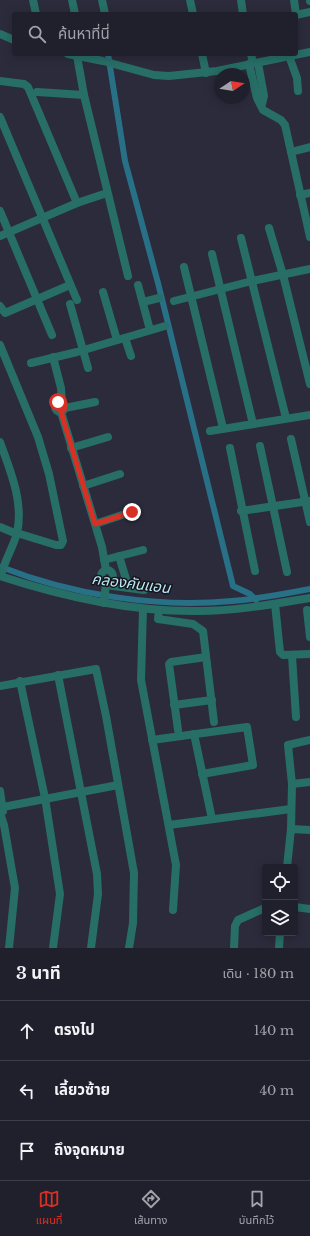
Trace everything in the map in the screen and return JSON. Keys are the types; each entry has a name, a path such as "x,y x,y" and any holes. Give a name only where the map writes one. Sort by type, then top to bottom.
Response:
{"street":[{"path":"33,0 36,12"},
{"path":"72,0 75,12"},
{"path":"102,0 105,12"},
{"path":"190,0 193,12"},
{"path":"240,0 243,12"},
{"path":"294,0 296,12"},
{"path":"298,14 310,12"},
{"path":"0,34 12,39"},
{"path":"298,54 310,52"},
{"path":"81,56 84,95 128,276"},
{"path":"85,56 154,76 206,73 290,56 297,78 298,91"},
{"path":"202,56 206,73"},
{"path":"252,56 254,64 257,98 262,104 265,113 283,122 310,236"},
{"path":"0,81 24,84 28,87 77,203"},
{"path":"37,92 84,95"},
{"path":"0,117 70,285 82,350 88,368"},
{"path":"291,152 310,147"},
{"path":"0,236 77,203 107,193"},
{"path":"300,195 310,193"},
{"path":"0,211 52,335"},
{"path":"269,228 283,275 310,384"},
{"path":"241,238 286,418"},
{"path":"212,254 253,424"},
{"path":"184,267 223,428"},
{"path":"174,301 252,281 310,269"},
{"path":"0,306 5,313 70,285"},
{"path":"138,285 150,330"},
{"path":"104,292 117,340"},
{"path":"143,302 159,298"},
{"path":"31,363 165,326"},
{"path":"125,338 130,356"},
{"path":"0,345 38,437 49,474 63,541 61,545 56,545 15,530 0,527"},
{"path":"53,357 61,388 63,408 71,448 95,524 104,560 106,570 102,572 101,577 106,584 104,602"},
{"path":"63,408 95,402"},
{"path":"210,431 310,415"},
{"path":"71,448 108,437"},
{"path":"290,439 307,501 310,522"},
{"path":"0,442 16,493 18,512 8,558 1,574 47,591 143,609 158,615 198,626 203,631 214,722"},
{"path":"260,446 287,572"},
{"path":"230,448 241,511 255,571"},
{"path":"83,486 120,474"},
{"path":"241,511 307,501"},
{"path":"95,524 132,512"},
{"path":"104,560 143,550"},
{"path":"119,556 126,579"},
{"path":"106,584 144,590"},
{"path":"143,618 158,615 275,604 310,598"},
{"path":"275,604 280,652 283,655 292,656 310,654"},
{"path":"143,609 141,680 170,825 176,865 173,910"},
{"path":"307,610 310,637"},
{"path":"292,656 296,717"},
{"path":"178,730 169,663 206,657"},
{"path":"0,686 20,681 96,669 134,873 133,923 129,948"},
{"path":"58,675 82,792 98,884 91,948"},
{"path":"20,681 45,798 60,894 53,948"},
{"path":"174,705 212,700"},
{"path":"152,740 246,726 253,766 202,774"},
{"path":"194,734 212,819"},
{"path":"287,864 291,829 292,784 288,745 310,740"},
{"path":"292,784 310,782"},
{"path":"2,812 45,798 118,785"},
{"path":"0,791 2,812 15,888 9,948"},
{"path":"170,825 291,809"},
{"path":"291,829 310,830"},
{"path":"298,907 310,909"},
{"path":"234,948 235,926 238,920 262,909"},
{"path":"279,948 280,936"}],"waterway":[{"path":"108,56 125,161 158,283 233,586 250,594 256,600"},
{"name":"คลองคันแอน","path":"1,567 28,577 85,592 144,601 174,603 232,601 261,598 310,589"}],"route":[{"path":"58,402 64,404 65,406 64,410 61,412 95,524 132,512"}]}
